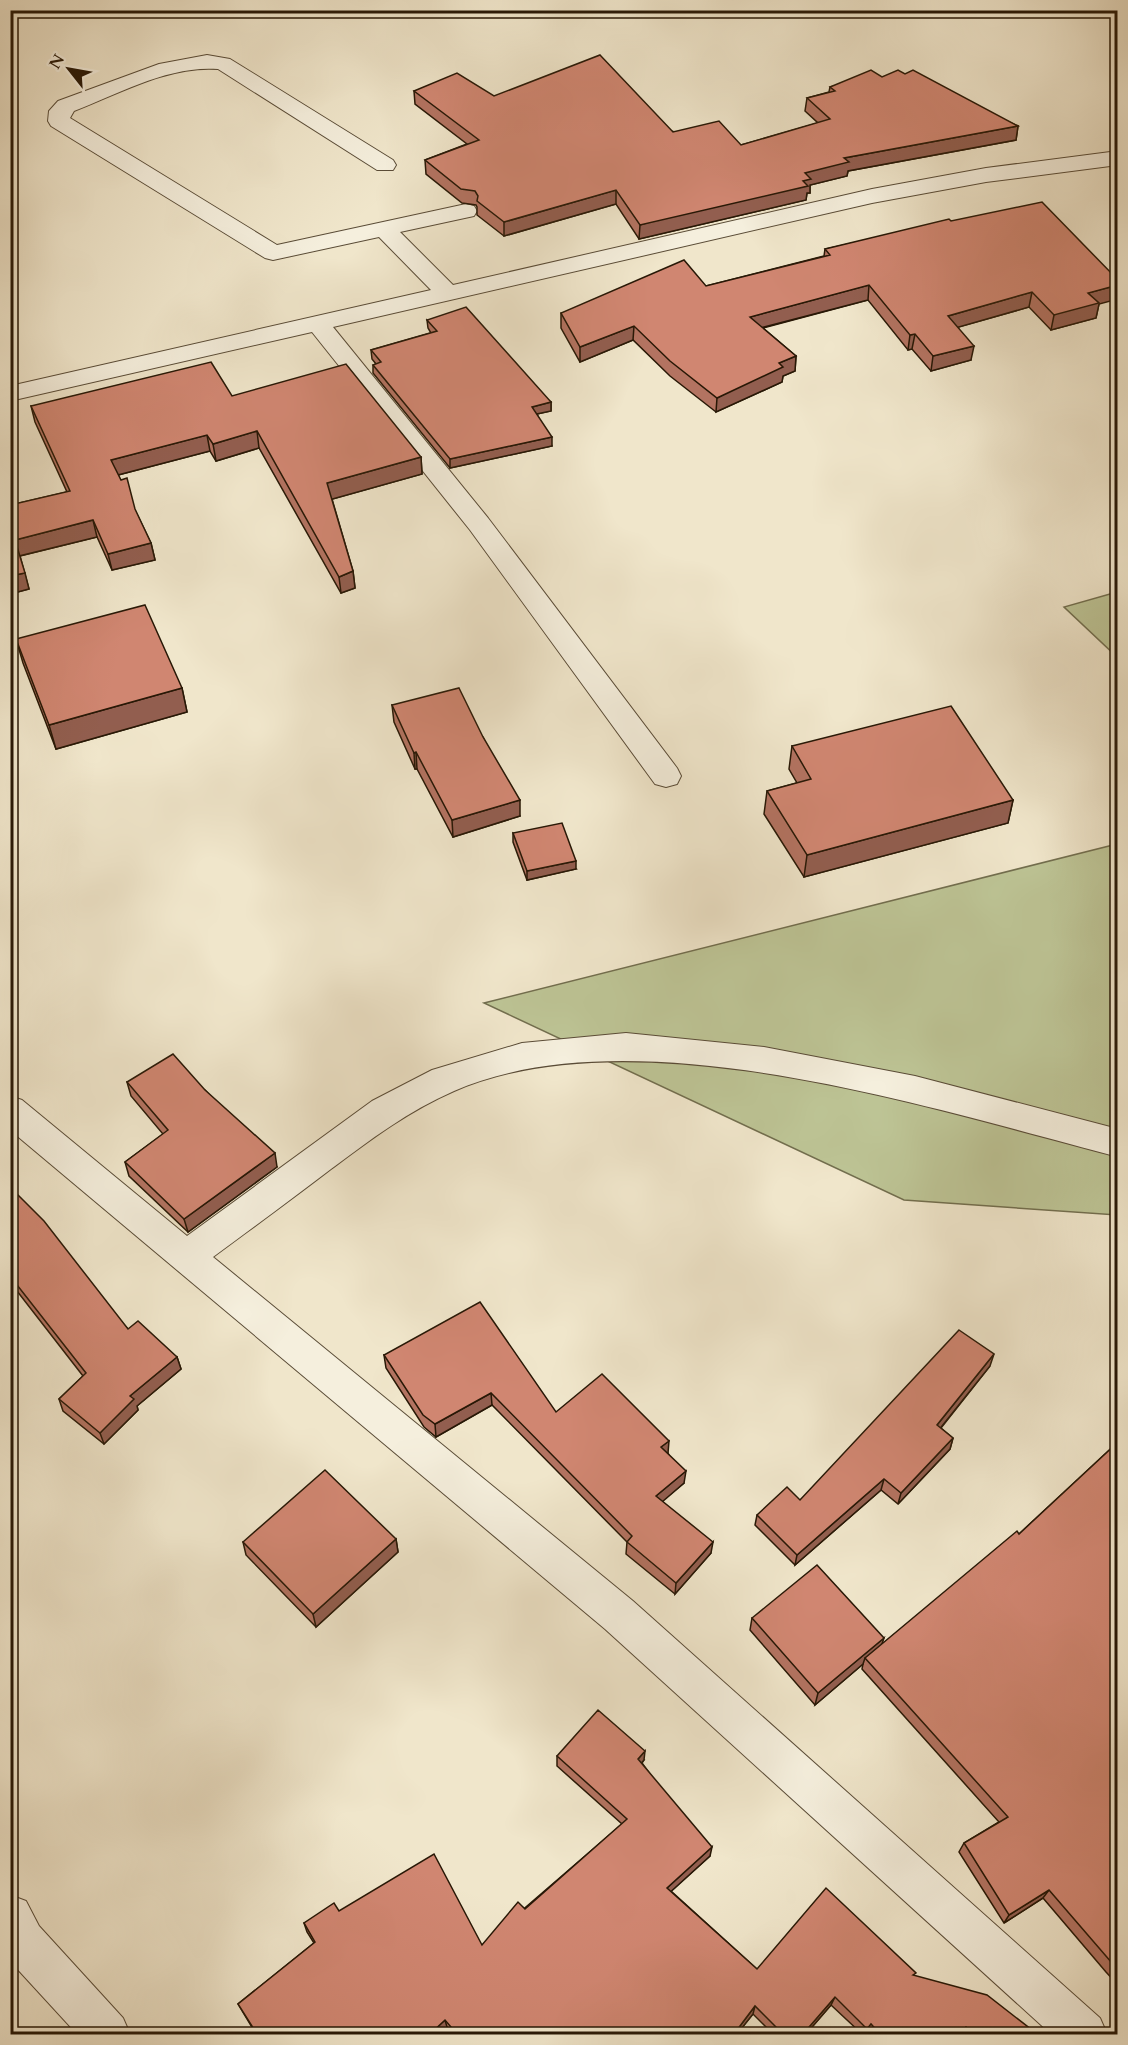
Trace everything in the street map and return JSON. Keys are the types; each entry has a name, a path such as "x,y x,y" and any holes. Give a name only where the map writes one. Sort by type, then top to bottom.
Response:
{"street":[{"path":"385,165 223,63 208,60 185,63 66,106 60,111 59,120 273,253 466,211"},
{"path":"10,394 872,196 986,175 1118,158"},
{"path":"384,229 448,294"},
{"path":"318,324 479,525 666,776"},
{"path":"187,1256 384,1111 444,1080 522,1056 626,1046 764,1060 915,1090 1118,1143"},
{"path":"10,1110 619,1615 1084,2034"},
{"path":"10,1917 23,1942 107,2034"}],"green space":[{"path":"1118,592 1117,657 1064,607"},
{"path":"1117,844 1117,1215 904,1200 484,1003"}],"building":[{"path":"600,55 673,132 719,121 741,145 830,119 807,98 835,91 830,87 871,70 882,77 898,70 905,74 913,70 1018,126 844,158 849,162 805,173 811,179 803,181 808,186 640,225 616,190 504,222 477,201 478,196 475,191 461,189 425,160 479,140 414,91 457,73 494,96"},
{"path":"1042,202 1118,280 1118,285 1088,293 1099,303 1054,315 1032,292 948,316 974,346 933,356 915,334 910,335 869,285 750,317 796,356 779,363 783,367 717,398 670,361 634,326 580,347 561,313 684,260 706,286 830,255 825,249 949,219 951,221"},
{"path":"466,307 551,402 532,407 552,437 450,459 373,365 381,362 371,350 437,331 427,320"},
{"path":"211,362 232,396 346,364 421,457 327,483 353,571 339,577 257,431 213,444 207,435 111,460 121,480 127,478 135,509 151,543 108,554 93,520 15,540 25,573 10,576 10,505 70,491 31,406"},
{"path":"145,605 182,688 49,725 16,639"},
{"path":"459,688 483,737 520,800 452,820 416,752 414,753 392,705"},
{"path":"951,706 1013,800 807,855 767,791 811,779 792,746"},
{"path":"562,823 576,861 527,871 513,833"},
{"path":"173,1054 205,1090 275,1153 184,1219 125,1162 168,1130 127,1082"},
{"path":"17,1194 44,1221 128,1329 138,1321 177,1357 130,1396 134,1399 100,1433 59,1399 86,1373 10,1276 10,1199"},
{"path":"480,1302 556,1412 602,1374 669,1441 661,1447 686,1471 656,1496 713,1542 676,1583 627,1542 632,1536 491,1393 435,1424 423,1415 384,1355"},
{"path":"959,1330 994,1354 937,1425 953,1438 901,1493 884,1479 797,1555 757,1515 787,1487 800,1500"},
{"path":"1118,1442 1118,1970 1049,1890 1009,1915 964,1843 1008,1817 865,1658 1017,1531 1019,1534"},
{"path":"325,1470 396,1539 313,1614 243,1542"},
{"path":"817,1565 884,1638 818,1693 752,1618"},
{"path":"598,1710 645,1751 638,1759 712,1847 667,1888 757,1969 826,1888 916,1973 913,1975 987,1995 1032,2030 1029,2034 974,2034 966,2027 960,2034 880,2034 871,2024 867,2029 835,1997 803,2034 783,2034 755,2006 734,2034 457,2034 445,2020 430,2034 257,2034 238,2004 315,1942 304,1923 334,1903 339,1911 434,1854 482,1945 518,1902 525,1909 627,1819 557,1756"}]}
